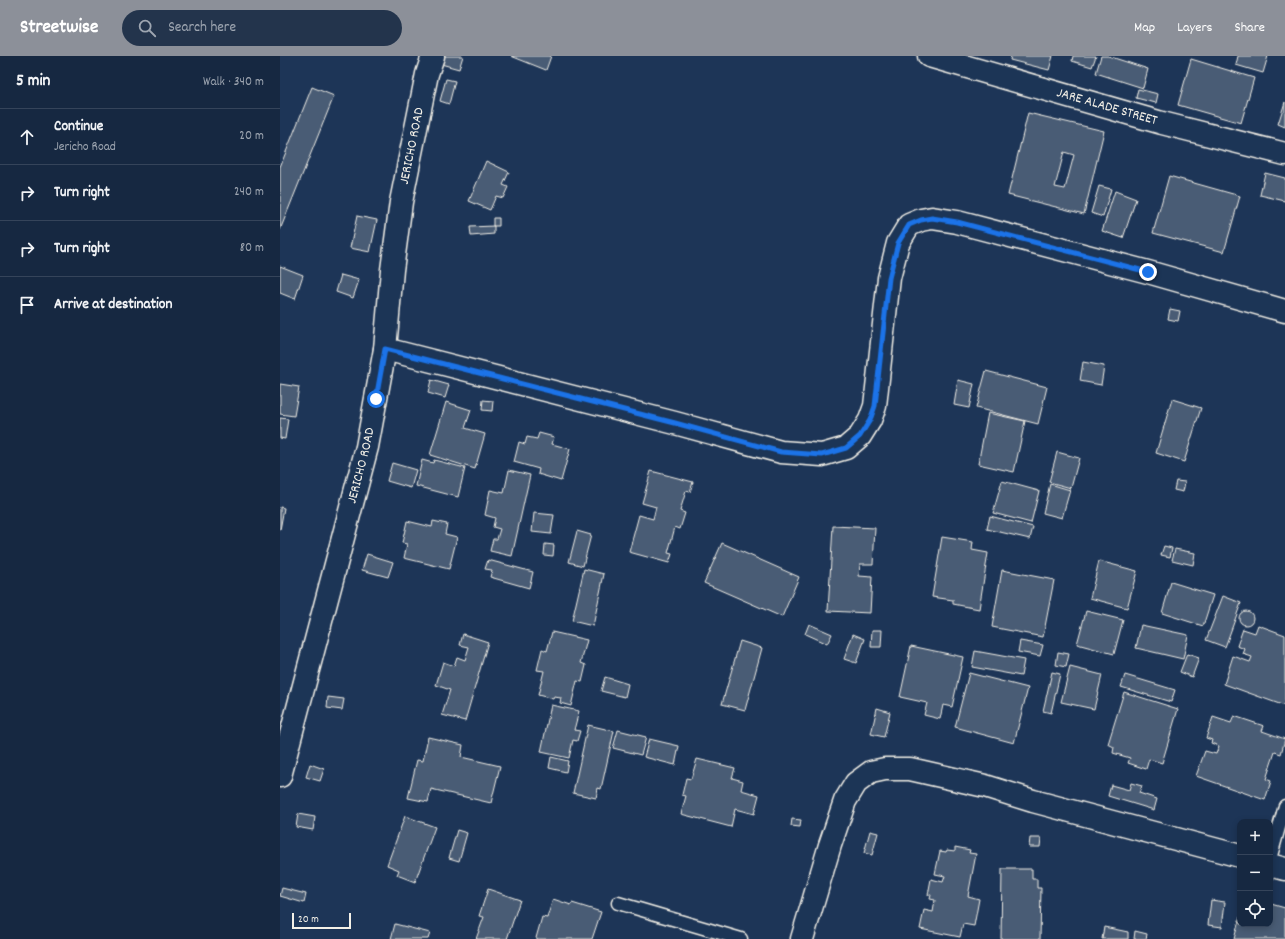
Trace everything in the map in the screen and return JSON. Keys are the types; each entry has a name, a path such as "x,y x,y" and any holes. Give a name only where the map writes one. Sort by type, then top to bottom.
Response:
{"street":[{"name":"JERICHO ROAD","path":"280,776 367,447 385,349 392,270 401,202 427,74 433,56"},
{"name":"JARE ALADE STREET","path":"929,56 1162,123 1285,154"},
{"path":"385,349 675,423 781,452 822,455 846,448 860,436 870,420 875,406 889,278 898,243 909,225 921,220 932,218 957,222 1148,272 1285,310"},
{"path":"802,939 830,845 845,801 856,783 871,772 885,769 910,769 986,786 1033,801 1237,855"},
{"path":"1273,866 1285,869"}],"lane":[{"path":"1271,855 1285,806"},
{"path":"618,903 741,939"}],"building":[{"path":"444,56 463,56 459,69 441,64"},
{"path":"511,56 551,56 546,70"},
{"path":"1011,56 1053,56 1049,70 1010,60"},
{"path":"1073,56 1096,56 1092,67 1072,61"},
{"path":"1101,56 1108,56 1148,69 1143,88 1096,73"},
{"path":"1238,56 1268,56 1263,73 1236,65"},
{"path":"1191,59 1254,78 1241,123 1178,105"},
{"path":"446,79 455,81 449,104 440,101"},
{"path":"312,87 334,96 280,230 280,167"},
{"path":"1138,89 1158,94 1156,103 1136,98"},
{"path":"1285,102 1285,127 1278,124"},
{"path":"1028,113 1104,131 1084,214 1008,195","holes":["1064,152 1074,155 1065,189 1055,187"]},
{"path":"486,161 509,172 503,185 508,187 503,198 496,196 490,210 469,201"},
{"path":"1265,173 1285,178 1285,201 1260,195"},
{"path":"1169,176 1240,196 1224,252 1153,233"},
{"path":"1099,186 1111,189 1103,217 1091,213"},
{"path":"1115,191 1136,199 1123,238 1102,231"},
{"path":"357,216 377,220 370,252 350,248"},
{"path":"493,218 499,218 499,226 493,226"},
{"path":"494,226 494,234 471,236 470,227"},
{"path":"280,266 303,275 295,299 280,293"},
{"path":"341,275 359,280 353,298 336,292"},
{"path":"1170,309 1180,311 1178,321 1168,319"},
{"path":"1083,362 1104,366 1101,385 1080,381"},
{"path":"986,371 1047,387 1038,424 976,408"},
{"path":"431,380 449,385 445,398 428,393"},
{"path":"958,380 974,384 969,408 954,405"},
{"path":"280,384 299,387 294,416 280,414"},
{"path":"1172,399 1201,408 1184,462 1156,453"},
{"path":"483,400 493,401 492,411 482,410"},
{"path":"446,402 471,410 465,428 485,434 475,469 430,455"},
{"path":"988,413 1025,421 1014,472 978,464"},
{"path":"280,418 288,419 285,439 280,438"},
{"path":"539,433 554,437 552,444 570,449 561,481 538,474 539,469 514,462 519,442 525,444 527,437 537,439"},
{"path":"1057,452 1079,458 1071,488 1049,482"},
{"path":"422,460 433,463 434,460 465,468 458,497 416,486"},
{"path":"392,463 416,470 411,488 387,481"},
{"path":"509,470 530,475 512,556 490,551 493,539 497,539 500,529 493,527 495,518 485,515 490,490 504,493"},
{"path":"651,471 693,482 690,492 686,491 680,511 685,513 680,529 675,527 668,553 672,554 669,563 629,552 639,515 653,519 656,507 642,503"},
{"path":"1002,481 1039,491 1031,523 993,513"},
{"path":"1176,481 1185,482 1183,492 1174,490"},
{"path":"1050,484 1070,490 1062,518 1043,513"},
{"path":"280,507 284,508 280,530"},
{"path":"534,513 554,515 551,534 532,532"},
{"path":"990,516 1033,527 1030,539 987,529"},
{"path":"407,521 432,527 433,521 447,524 445,534 457,537 449,569 404,558 407,544 402,543"},
{"path":"833,526 875,528 873,564 860,564 859,576 872,577 870,613 828,611"},
{"path":"577,531 591,535 583,566 569,562"},
{"path":"942,537 973,542 972,550 988,553 979,609 953,604 953,600 932,597"},
{"path":"722,543 799,577 782,617 704,583"},
{"path":"545,544 554,545 553,556 544,555"},
{"path":"1164,546 1172,548 1170,557 1161,555"},
{"path":"1175,549 1195,553 1193,565 1172,560"},
{"path":"367,554 393,562 388,577 362,570"},
{"path":"488,560 533,572 529,588 490,577 492,570 485,569"},
{"path":"1099,561 1137,571 1127,608 1090,598"},
{"path":"584,569 604,574 593,626 572,621"},
{"path":"1002,570 1054,580 1043,637 992,627"},
{"path":"1171,582 1213,595 1203,626 1162,613"},
{"path":"1223,596 1241,603 1225,647 1206,640"},
{"path":"1086,611 1123,620 1114,654 1077,644"},
{"path":"1243,611 1249,611 1253,615 1253,621 1249,625 1243,625 1239,621 1239,615"},
{"path":"809,624 832,634 827,644 805,634"},
{"path":"1141,625 1188,635 1183,659 1136,648"},
{"path":"1258,625 1285,635 1285,706 1224,684 1233,656 1250,662 1252,657 1243,654 1245,649 1237,646 1243,629 1255,633"},
{"path":"872,630 882,630 881,647 871,647"},
{"path":"552,632 587,640 581,663 586,665 582,682 577,681 571,706 560,703 561,698 554,697 553,699 538,695 544,671 537,670 542,649 547,651"},
{"path":"463,634 488,642 465,721 442,715 450,690 436,685 443,662 454,666 457,657 465,660 469,647 460,645"},
{"path":"853,634 865,639 856,663 844,659"},
{"path":"740,641 762,648 745,710 722,704"},
{"path":"1020,641 1043,645 1040,656 1018,652"},
{"path":"911,646 963,657 952,707 943,705 940,719 924,715 927,703 900,697"},
{"path":"975,651 1024,660 1021,676 972,667"},
{"path":"1058,652 1069,654 1066,667 1056,665"},
{"path":"1187,654 1199,658 1192,677 1180,672"},
{"path":"1070,667 1102,675 1094,709 1061,702"},
{"path":"1052,672 1060,674 1051,713 1043,711"},
{"path":"969,673 1028,688 1014,743 955,727"},
{"path":"1125,675 1175,690 1171,702 1121,687"},
{"path":"605,677 628,684 625,697 601,691"},
{"path":"1124,692 1178,709 1162,763 1149,759 1146,769 1128,763 1130,758 1113,753 1114,747 1108,744"},
{"path":"328,697 344,699 342,710 327,708"},
{"path":"551,705 579,711 574,730 580,731 577,741 573,740 569,758 541,752"},
{"path":"877,708 890,712 884,737 871,734"},
{"path":"1234,716 1264,726 1262,731 1285,739 1281,754 1275,752 1266,779 1271,781 1265,800 1196,776 1205,751 1216,754 1219,746 1211,743 1212,740 1206,738 1213,717 1231,723"},
{"path":"588,725 614,731 601,789 598,788 596,798 573,793"},
{"path":"618,730 646,737 641,755 613,748"},
{"path":"428,737 463,745 461,757 500,766 491,803 431,789 428,802 408,798 417,760 423,761"},
{"path":"649,739 679,746 675,765 644,757"},
{"path":"551,757 568,761 566,772 549,768"},
{"path":"697,759 735,768 732,778 743,781 741,790 759,795 754,814 735,809 731,827 681,814 686,796 682,795 686,778 691,779"},
{"path":"310,764 324,769 320,781 306,777"},
{"path":"1131,783 1142,786 1139,793 1157,799 1154,810 1108,796 1111,785 1129,790"},
{"path":"298,814 315,817 313,830 296,827"},
{"path":"405,816 435,827 415,882 397,875 399,870 387,865"},
{"path":"792,819 801,820 800,827 791,826"},
{"path":"457,830 467,833 459,861 449,858"},
{"path":"870,831 878,833 872,855 864,853"},
{"path":"1030,838 1041,838 1040,847 1029,847"},
{"path":"955,847 970,850 969,853 976,854 968,896 979,899 974,926 963,924 960,937 920,929 924,910 933,912 935,900 930,899 931,895 928,895 931,879 943,882 945,876 935,874 940,851 955,851"},
{"path":"1002,869 1032,869 1032,879 1037,879 1037,888 1041,888 1040,939 1001,939"},
{"path":"282,888 306,894 304,903 280,896"},
{"path":"488,889 520,900 507,939 476,939 484,917 479,916"},
{"path":"553,899 601,912 592,939 536,938 542,917 547,918"},
{"path":"1211,900 1225,902 1222,927 1208,925"},
{"path":"1273,905 1285,908 1285,939 1234,939 1237,927 1273,927"},
{"path":"395,924 430,933 428,939 391,939"},
{"path":"1104,927 1128,932 1128,939 1102,939"},
{"path":"1135,931 1147,934 1146,939 1134,939"}],"route":[{"path":"376,399 385,349 675,423 781,452 822,455 846,448 860,436 870,420 875,406 883,345 889,278 898,243 909,225 921,220 932,218 957,222 1148,272"}]}
